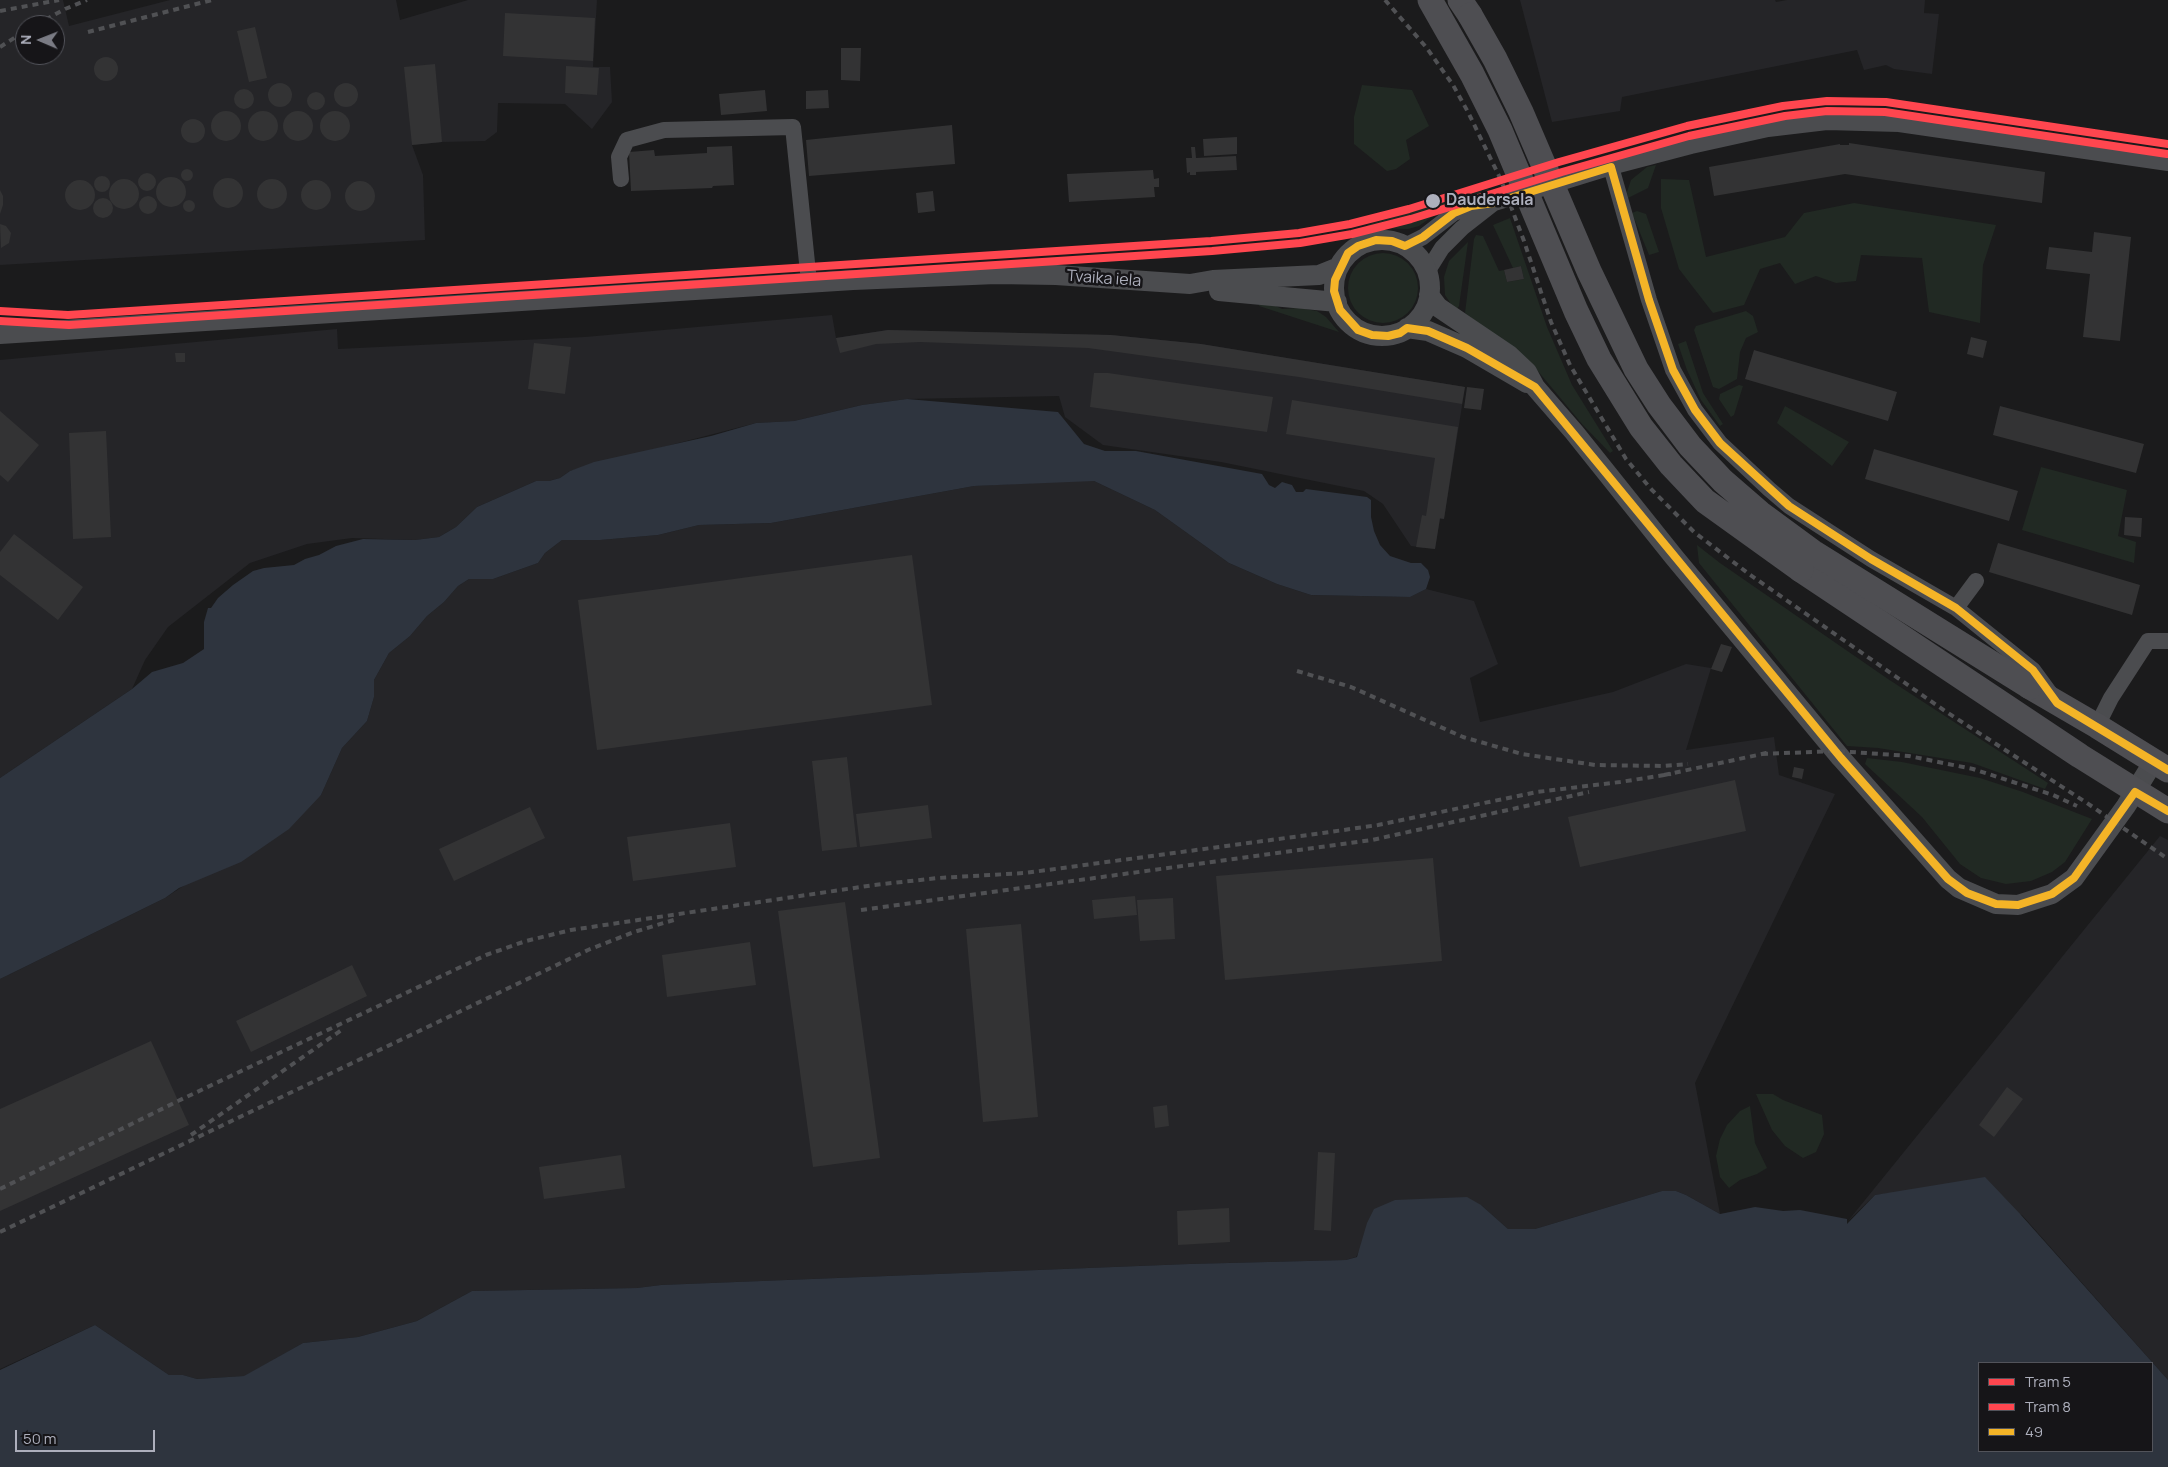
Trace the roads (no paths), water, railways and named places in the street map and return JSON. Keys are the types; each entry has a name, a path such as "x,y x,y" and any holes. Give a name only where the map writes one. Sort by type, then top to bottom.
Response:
{"main road":[{"path":"1430,0 1472,74 1500,130 1576,311 1599,359 1640,427 1671,465 1705,501 1801,570 2016,714 2168,812"},
{"path":"1460,0 1495,59 1521,112 1588,271 1636,369 1659,405 1690,446 1723,481 1760,513 1814,552 2030,687 2161,766"}],"street":[{"path":"1406,246 1423,237 1454,214 1470,206 1494,204 1611,167 1691,146 1768,129 1835,122 1899,124 2168,163"},
{"path":"621,179 619,157 627,140 664,130 793,128 809,282"},
{"path":"1611,167 1649,300 1673,370 1682,390 1720,444 1789,506 1871,559 1956,608 2033,670 2057,703"},
{"path":"1427,272 1442,248 1462,228 1494,204"},
{"path":"1430,295 1424,310 1415,322 1400,333 1388,336 1372,335 1358,330 1347,320 1337,302 1335,280 1338,268 1348,253 1366,242 1376,240 1392,241 1406,246 1416,254 1427,272 1430,295 1438,307 1509,355 1527,372 1535,387 1841,758 1931,860 1959,888 1982,899 2018,905 2052,894 2074,878 2135,792 2161,766"},
{"name":"Tvaika iela","path":"0,334 809,282 996,274 1190,284 1213,280 1319,275 1338,268"},
{"name":"Tvaika iela","path":"1190,284 1209,290 1337,302"},
{"path":"1407,328 1428,331 1466,348 1535,387"},
{"path":"1956,608 1976,581"},
{"path":"2097,726 2111,698 2148,640 2168,641"}],"railway":[{"path":"0,11 59,0"},
{"path":"54,15 87,0"},
{"path":"88,32 212,0"},
{"path":"1385,0 1426,47 1453,85 1468,112 1501,180 1551,322 1570,365 1626,459 1651,489 1694,532 1749,574 1945,711 2087,803 2168,859"},
{"path":"0,47 15,37"},
{"path":"1297,671 1351,687 1463,737 1522,754 1595,765 1664,766 1688,764"},
{"path":"1762,754 1836,751 1909,756 1973,769 2053,795 2077,806"},
{"path":"1664,775 1767,753"},
{"path":"0,1189 178,1101 486,955 526,941 571,930 874,885 938,878 1025,873 1378,825 1537,792 1671,774"},
{"path":"861,910 1372,840 1589,792"},
{"path":"0,1232 588,950 634,932 677,919"},
{"path":"191,1135 343,1029"}],"tram line":[{"name":"5","path":"0,311 68,315 1211,241 1299,233 1350,224 1409,209 1559,162 1687,126 1783,106 1827,101 1886,102 2168,144"},
{"name":"8","path":"0,321 69,325 1212,251 1300,243 1352,234 1411,219 1562,172 1689,136 1785,116 1827,111 1885,112 2167,154"}],"place":[{"name":"Daudersala","path":"1433,201"}]}
